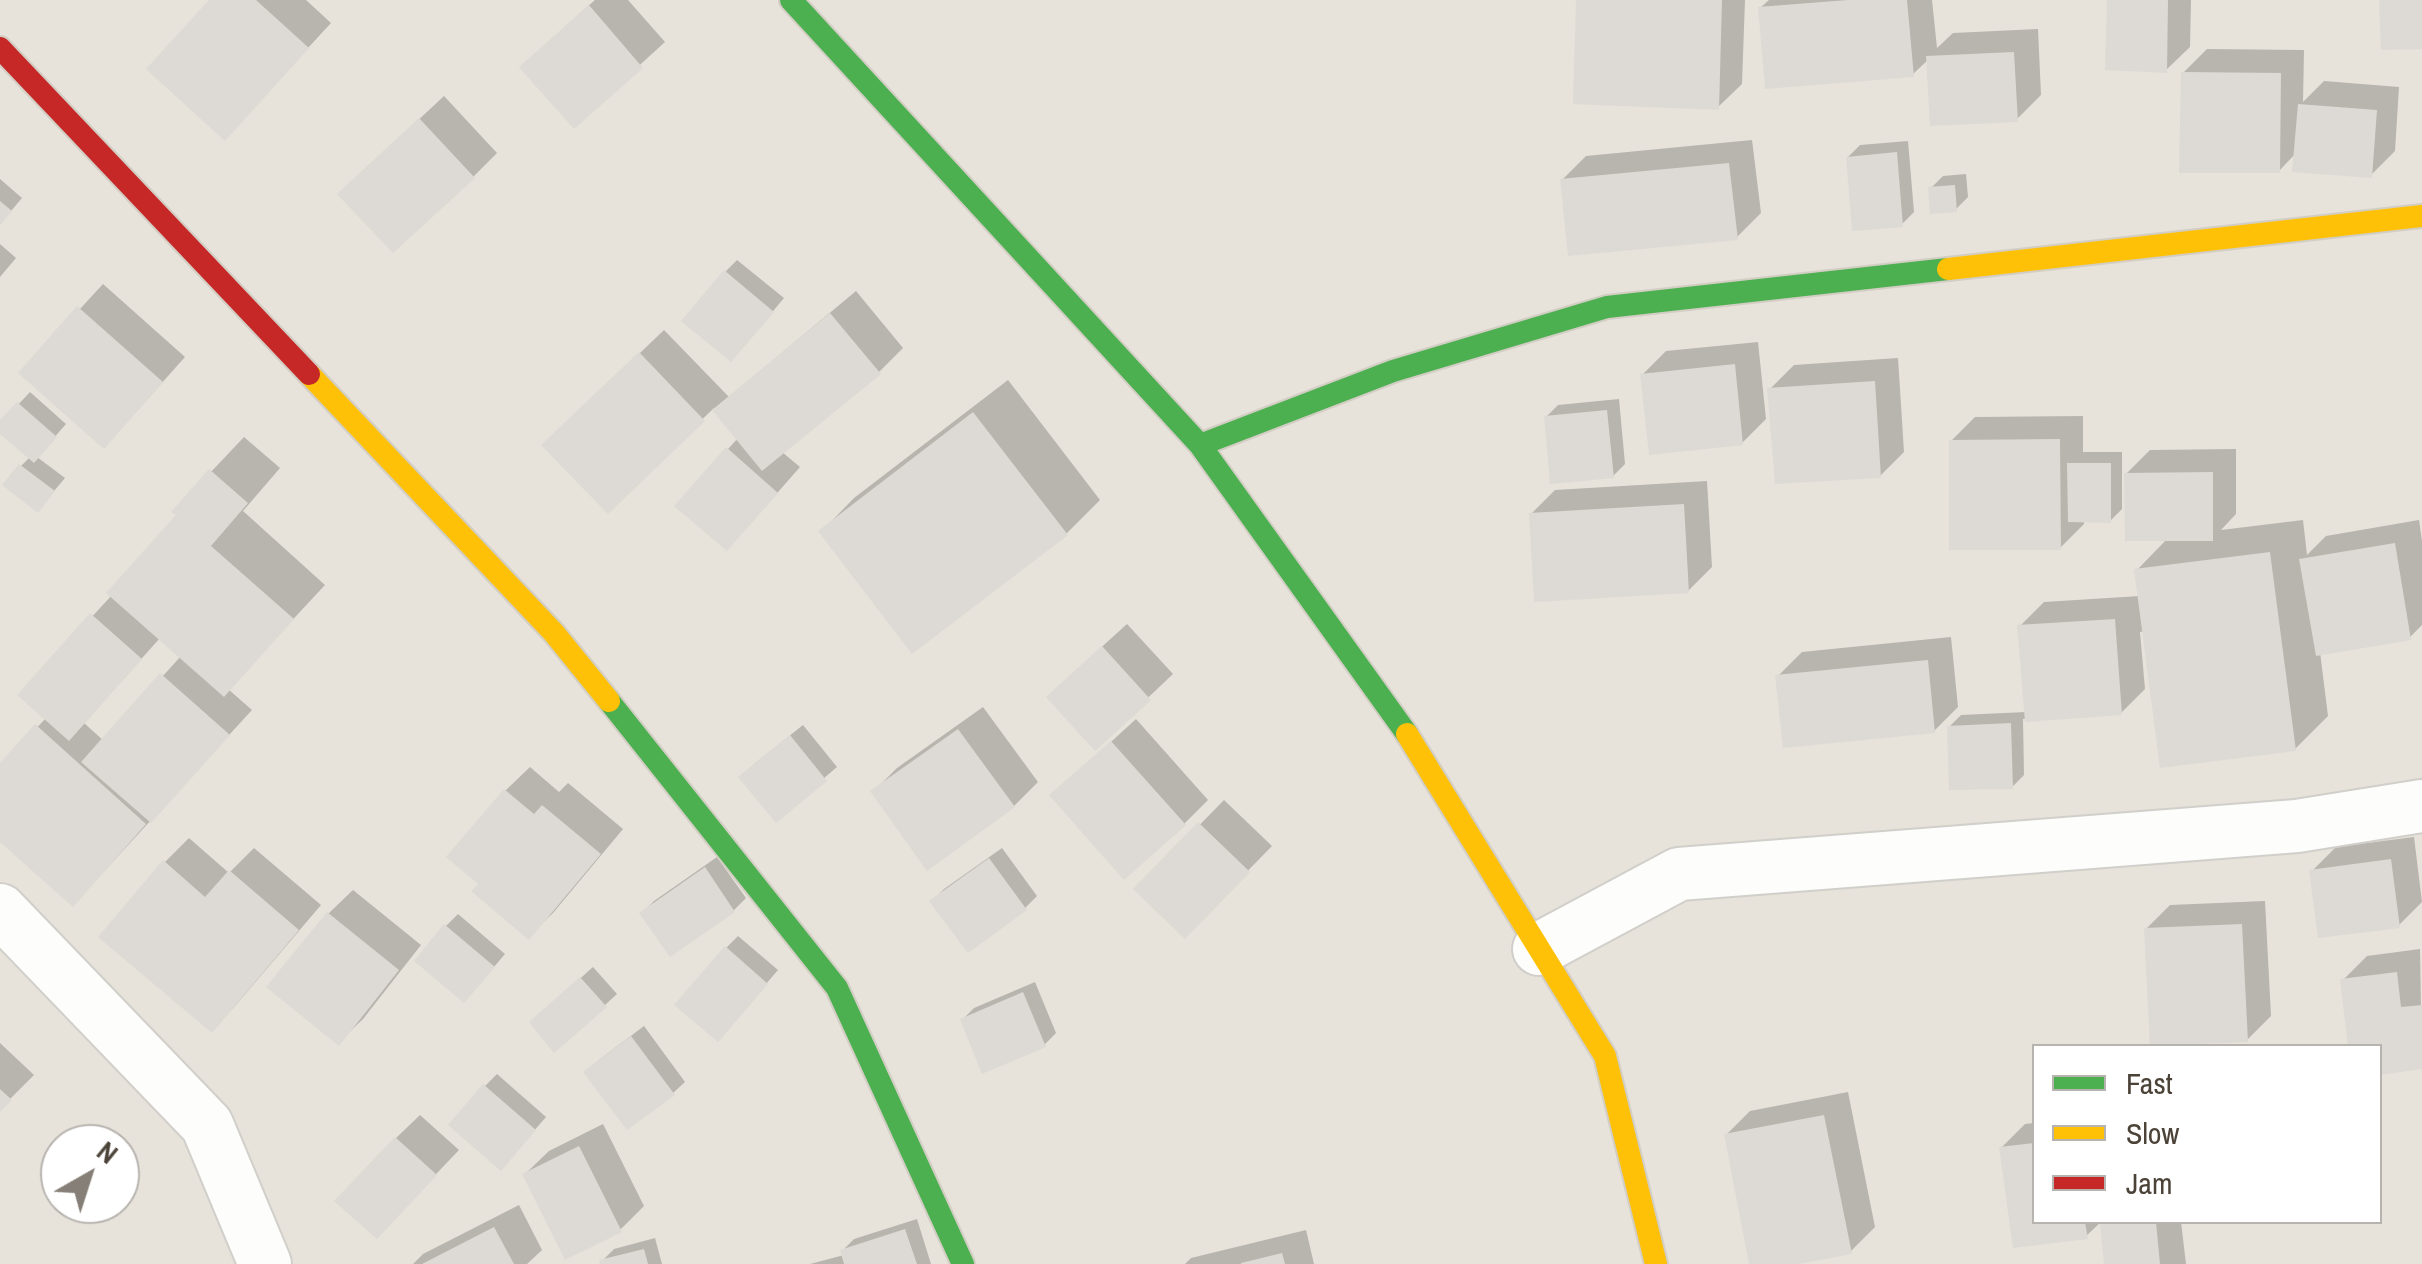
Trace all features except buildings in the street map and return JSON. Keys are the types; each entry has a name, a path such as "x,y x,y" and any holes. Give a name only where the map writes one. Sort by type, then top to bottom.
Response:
{"street":[{"path":"791,0 1200,445 1400,722 1604,1056 1656,1264"},
{"path":"0,48 554,633 837,988 963,1264"},
{"path":"1200,445 1393,370 1607,307 2422,216"},
{"path":"1538,949 1679,874 2297,826 2422,806"},
{"path":"0,910 207,1126 265,1264"}],"shaded area":[{"path":"0,0 2422,0 2422,1264 0,1264"}],"traffic: fast":[{"path":"791,0 1200,445 1407,734"},
{"path":"1200,445 1393,371 1607,307 1948,269"},
{"path":"609,701 837,988 963,1264"}],"traffic: slow":[{"path":"1948,269 2422,216"},
{"path":"309,374 554,633 609,701"},
{"path":"1407,734 1605,1056 1656,1264"}],"traffic: jam":[{"path":"0,48 309,374"}]}
